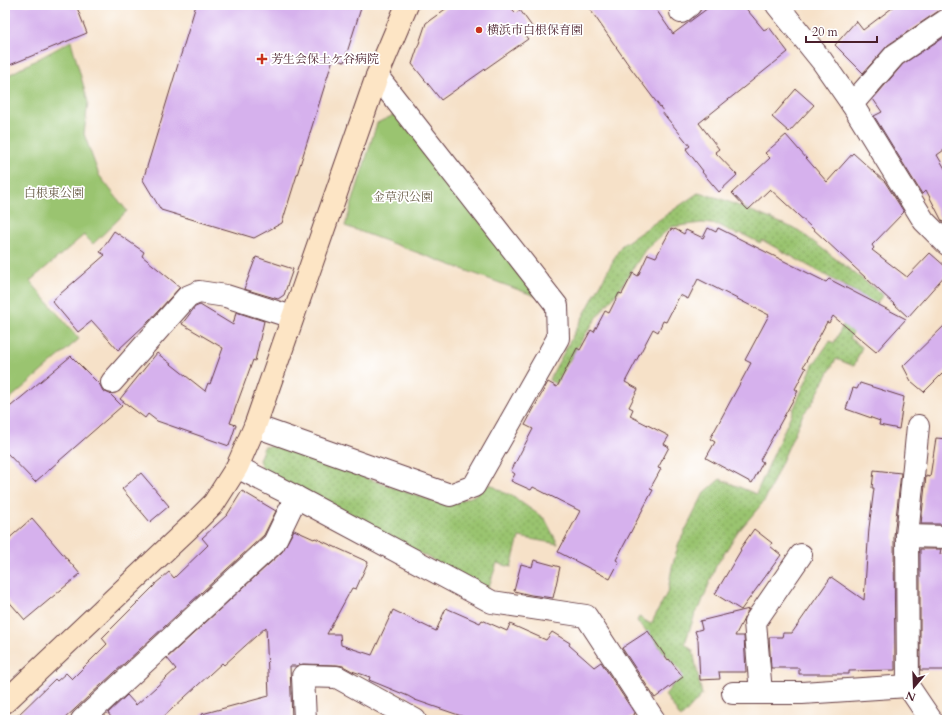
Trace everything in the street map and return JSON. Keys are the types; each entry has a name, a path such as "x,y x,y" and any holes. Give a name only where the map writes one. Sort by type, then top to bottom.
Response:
{"street":[{"path":"5,702 214,503 237,467 255,426 377,76 406,5"},
{"path":"777,5 822,61 852,104 924,221 947,244"},
{"path":"852,104 895,55 947,20"},
{"path":"255,426 450,495 474,486 558,338 557,306 377,76"},
{"path":"112,382 187,296 199,292 226,296 292,317"},
{"path":"918,426 908,536 908,686 930,720"},
{"path":"237,467 492,602 586,616 654,720"},
{"path":"82,720 274,543 296,497"},
{"path":"908,536 947,537"},
{"path":"761,693 755,622 801,554"},
{"path":"305,720 303,676 337,677 415,720"},
{"path":"733,693 802,693 908,686"}],"green space":[{"name":"白根東公園","path":"71,41 88,102 84,134 99,175 127,211 93,244 84,235 30,281 79,339 5,403 5,77"},
{"name":"金草沢公園","path":"398,113 538,297 345,226 377,123"},
{"path":"698,193 719,198 798,230 883,295 849,338 862,347 854,366 836,359 811,405 803,414 765,500 738,532 716,566 700,607 696,611 685,643 693,651 702,695 681,718 665,695 682,673 637,621 639,617 651,624 668,591 672,567 679,543 704,493 720,479 756,494 813,365 830,341 834,343 859,294 762,240 760,243 740,233 738,235 719,225 702,223 671,227 645,250 618,292 600,313 577,347 556,384 549,380 621,246"},
{"path":"273,446 439,503 466,499 477,494 490,484 506,494 509,494 545,519 558,544 519,537 511,567 497,563 488,589 263,471 259,460 264,447"}],"building":[{"path":"5,5 76,5 87,33 5,67"},
{"path":"196,5 362,5 344,62 333,59 282,223 254,238 161,210 143,180"},
{"path":"451,5 508,5 516,13 520,10 533,28 524,34 528,39 441,100 412,64 426,23"},
{"path":"587,5 653,5 673,34 712,5 743,5 764,30 769,27 788,52 699,123 719,149 715,152 737,175 719,192 702,172 703,171 686,149 690,146 662,112 663,111"},
{"path":"896,5 947,5 947,8 940,10 888,45 863,73 835,45 856,21 863,30"},
{"path":"947,35 947,148 937,155 947,172 947,226 942,221 926,190 922,194 874,116 882,112 873,99 903,64"},
{"path":"796,89 814,105 789,132 772,117"},
{"path":"786,135 827,182 853,153 885,182 904,212 872,245 874,248 872,250 907,277 930,253 947,268 947,273 908,317 770,189 748,210 732,193 770,158 765,153"},
{"path":"708,228 716,232 718,228 826,282 829,279 906,319 876,352 833,316 829,323 827,322 803,367 806,368 795,389 798,391 760,460 763,462 752,483 706,458 715,442 710,439 751,363 745,360 769,315 698,279 688,299 680,295 666,322 663,321 658,332 653,329 625,382 638,389 629,407 633,409 630,416 669,436 664,444 669,447 658,468 661,469 650,489 653,490 616,560 619,562 610,579 558,552 580,511 533,487 531,490 511,481 515,474 511,471 533,429 525,425 548,382 557,387 577,348 580,350 591,330 594,332 605,311 609,313 619,293 622,294 633,273 638,276 648,254 656,257 671,229 675,229 684,234 686,230 703,238"},
{"path":"114,231 144,252 142,256 180,287 149,321 118,350 92,321 78,332 52,301 105,255 100,252"},
{"path":"256,257 293,269 284,295 278,299 244,289"},
{"path":"200,305 233,325 236,312 264,321 255,361 253,360 230,423 236,425 229,446 157,421 148,414 145,418 120,399 157,353 205,391 208,383 210,384 223,348 182,324 195,307"},
{"path":"947,323 947,369 924,392 911,381 903,366"},
{"path":"71,356 100,385 103,391 110,394 122,406 35,482 5,451 5,411"},
{"path":"860,383 904,397 899,429 879,425 880,421 846,409 853,388 857,389"},
{"path":"936,438 947,439 947,512 945,524 921,524 926,476 930,477"},
{"path":"874,470 901,473 894,536 895,670 849,671 849,674 799,674 799,668 771,668 769,637 782,637 783,633 792,633 831,577 864,600 869,528 874,488 872,488"},
{"path":"141,473 169,506 150,522 122,489"},
{"path":"242,491 276,511 264,535 63,720 13,720 55,679 57,681 66,673 72,679 107,644 102,638 155,584 169,572 174,578 208,545 202,538 227,515"},
{"path":"32,518 80,574 25,620 5,597 5,542"},
{"path":"754,529 772,543 770,546 781,555 741,610 715,594 741,550 740,549"},
{"path":"294,530 368,562 356,589 352,588 327,634 340,634 341,645 372,655 393,610 436,631 446,608 480,623 482,620 507,631 510,624 546,640 552,632 570,643 569,645 594,667 601,662 635,714 627,720 473,720 415,700 369,680 370,677 352,671 343,666 303,664 290,666 292,720 203,720 202,714 269,696 266,627 224,665 222,663 160,720 113,720 108,713 127,695 136,705 176,669 167,658 282,552"},
{"path":"920,549 941,549 940,554 947,555 945,625 947,625 947,670 920,670"},
{"path":"534,560 560,567 553,598 514,591 521,564 532,567"},
{"path":"749,609 735,636 744,636 746,672 719,672 720,679 700,680 698,640 695,631 702,629 700,621"},
{"path":"648,631 668,660 669,659 683,677 655,698 622,648"}],"place":[{"name":"横浜市白根保育園","path":"479,30"},
{"name":"芳生会保土ケ谷病院","path":"262,59"}]}
